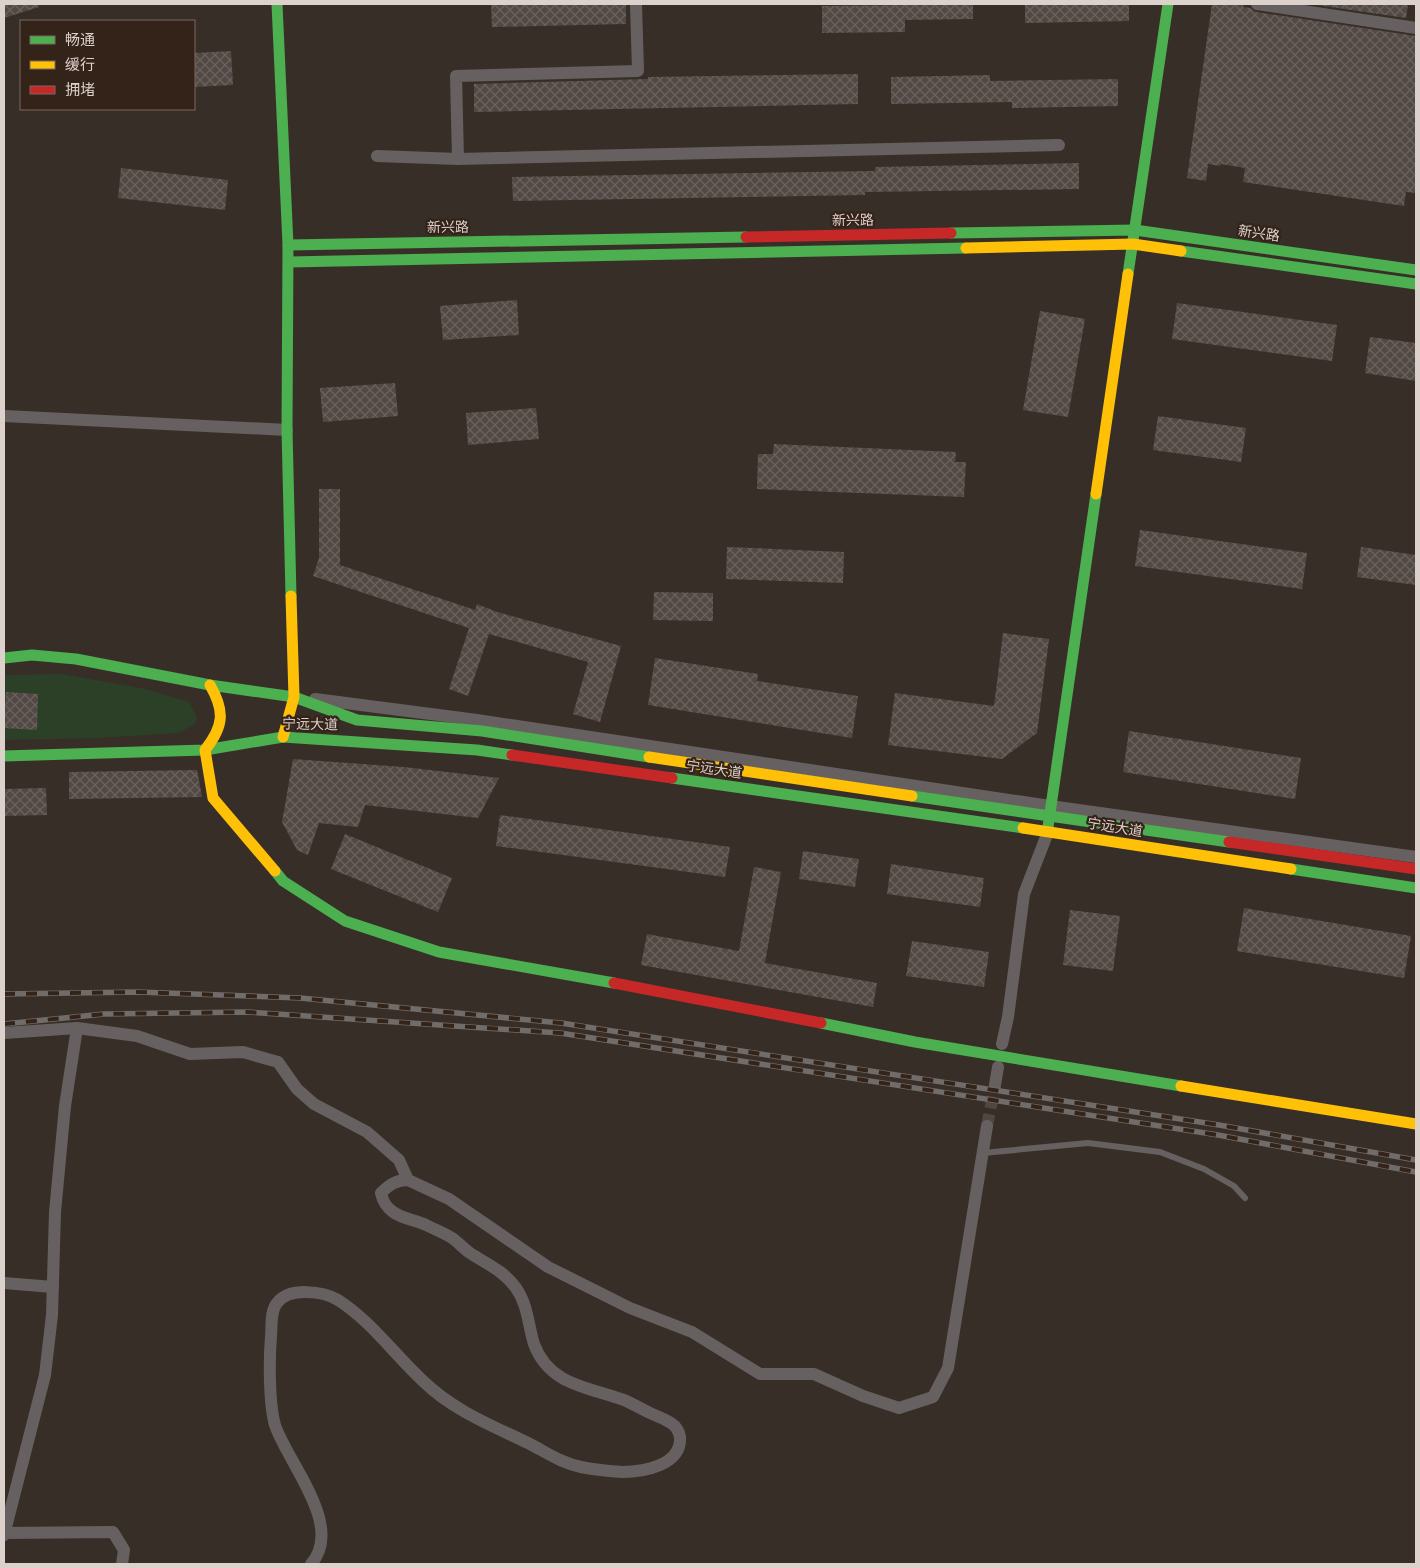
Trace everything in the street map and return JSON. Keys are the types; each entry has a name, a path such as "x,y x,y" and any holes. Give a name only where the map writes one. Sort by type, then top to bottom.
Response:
{"main road":[{"path":"278,4 289,262 287,430 294,697 283,736"},
{"path":"1048,832 1168,4"},
{"name":"新兴路","path":"288,245 1135,230 1416,270"},
{"name":"新兴路","path":"289,262 1133,244 1416,284"},
{"name":"宁远大道","path":"4,658 32,655 76,659 210,686 294,697"},
{"path":"210,686 218,698 222,712 221,726 215,739 205,750 213,798 283,881 345,921 439,952 672,993 915,1042 1416,1124"},
{"name":"宁远大道","path":"4,756 205,750 283,736 477,750 1048,832 1416,888"},
{"name":"宁远大道","path":"1050,810 1416,869"}],"street":[{"path":"458,158 456,76 638,71 636,4"},
{"path":"1257,4 1416,28"},
{"path":"376,156 458,158 1059,145"},
{"path":"4,416 287,430"},
{"name":"宁远大道","path":"294,697 468,718 1050,810 1416,857"},
{"path":"1002,1044 1008,1017 1024,894 1048,832"},
{"path":"77,1028 65,1106 55,1212 52,1315 45,1375 4,1534 113,1532 124,1550 122,1564"},
{"path":"4,1033 77,1028 137,1036 190,1054 243,1052 278,1062 296,1089 314,1104 367,1132 399,1160 408,1180"},
{"path":"995,1085 998,1067"},
{"path":"312,1564 318,1557 321,1545 320,1521 304,1480 276,1428 273,1414 270,1352 273,1315 277,1303 289,1295 301,1293 327,1295 338,1300 370,1326 424,1382 477,1420 530,1444 553,1458 579,1467 603,1471 630,1472 667,1462 677,1454 680,1444 679,1432 671,1422 625,1401 585,1389 559,1377 550,1369 541,1360 536,1348 531,1335 530,1322 516,1287 498,1269 468,1252 451,1237 417,1221 406,1219 394,1213 384,1204 381,1193 389,1184 400,1180 408,1180 449,1199 548,1267 630,1308 692,1332 760,1374 814,1374 863,1396 899,1408 933,1397 948,1368 987,1126"},
{"path":"4,1283 53,1287"}],"lane":[{"path":"983,1153 1088,1143 1160,1152 1204,1169 1234,1186 1245,1198"}],"green space":[{"path":"62,674 146,689 189,702 197,717 194,725 177,733 97,738 4,740 4,675"}],"building":[{"path":"4,4 38,4 39,7 4,18"},
{"path":"491,4 626,4 626,24 492,27"},
{"path":"973,4 973,19 905,20 905,32 822,33 822,6"},
{"path":"1025,4 1129,4 1129,21 1025,23"},
{"path":"1212,4 1244,5 1243,7 1250,8 1256,12 1416,36 1416,193 1406,192 1404,206 1243,182 1245,168 1221,164 1220,166 1208,164 1206,181 1187,178"},
{"path":"1310,4 1408,4 1406,18"},
{"path":"231,51 233,85 195,87 195,53"},
{"path":"858,74 858,104 474,112 474,84 648,79 648,77"},
{"path":"990,75 990,81 1118,79 1118,106 1012,108 1012,102 891,104 891,77"},
{"path":"1079,163 1079,189 865,192 865,195 513,201 512,177 875,171 875,167"},
{"path":"121,168 228,180 225,210 118,198"},
{"path":"517,300 519,335 443,340 440,306"},
{"path":"1177,303 1337,325 1332,361 1172,339"},
{"path":"1040,311 1085,319 1068,417 1023,410"},
{"path":"1370,337 1416,343 1416,381 1365,373"},
{"path":"395,383 398,416 323,422 320,388"},
{"path":"536,408 539,439 468,445 466,413"},
{"path":"1158,416 1246,428 1241,462 1153,450"},
{"path":"774,444 956,452 955,462 966,462 964,497 757,489 758,454 773,454"},
{"path":"319,489 340,489 340,565 475,610 477,604 497,612 621,646 600,722 573,714 588,662 489,634 468,696 449,689 469,628 313,576 319,558"},
{"path":"1140,530 1307,553 1302,589 1135,566"},
{"path":"727,547 844,552 843,583 726,579"},
{"path":"1361,547 1416,555 1416,585 1357,577"},
{"path":"654,592 713,593 713,621 653,620"},
{"path":"1003,633 1049,639 1037,733 1002,759 888,745 895,693 994,706"},
{"path":"655,658 758,674 757,681 858,696 852,738 648,705"},
{"path":"6,692 38,694 37,730 4,728"},
{"path":"1129,731 1301,758 1295,799 1123,772"},
{"path":"293,759 404,767 499,778 478,818 365,805 358,827 319,823 308,855 297,850 282,822"},
{"path":"197,770 202,797 69,799 69,772"},
{"path":"46,788 47,815 4,816 4,789"},
{"path":"500,815 730,847 725,877 496,846"},
{"path":"345,834 452,878 438,912 331,869"},
{"path":"803,851 859,859 855,887 799,879"},
{"path":"891,864 984,878 980,907 887,894"},
{"path":"754,867 781,872 765,963 877,983 873,1007 641,965 647,934 739,951"},
{"path":"1244,908 1411,936 1404,978 1237,951"},
{"path":"1070,910 1120,916 1113,971 1063,965"},
{"path":"912,941 989,952 984,987 906,976"}],"tunnel":[{"path":"987,1126 995,1085"}],"railway":[{"path":"4,994 138,992 300,998 561,1023 1219,1125 1416,1160"},
{"path":"4,1024 104,1014 247,1012 560,1033 1218,1135 1416,1172"}],"traffic: fast":[{"path":"277,4 288,245 287,430 291,596"},
{"path":"1128,274 1168,4"},
{"path":"951,233 1135,230 1416,270"},
{"path":"288,245 746,237"},
{"path":"289,262 966,248"},
{"path":"1181,251 1416,284"},
{"path":"1048,827 1096,494"},
{"path":"4,658 32,655 76,659 210,685 294,697 357,720 482,731 649,757"},
{"path":"4,756 205,750 283,737 477,750 512,755"},
{"path":"672,778 1023,828"},
{"path":"912,796 1229,842"},
{"path":"1291,869 1416,888"},
{"path":"275,871 283,881 345,921 439,952 614,983"},
{"path":"821,1023 915,1042 1181,1086"}],"traffic: slow":[{"path":"966,248 1133,244 1181,251"},
{"path":"1096,494 1128,274"},
{"path":"283,737 294,697 291,596"},
{"path":"210,685 220,711 219,726 205,750 213,798 275,871"},
{"path":"649,757 912,796"},
{"path":"1023,828 1291,869"},
{"path":"1181,1086 1416,1124"}],"traffic: jam":[{"path":"746,237 951,233"},
{"path":"512,755 672,778"},
{"path":"1229,842 1416,869"},
{"path":"614,983 821,1023"}]}
